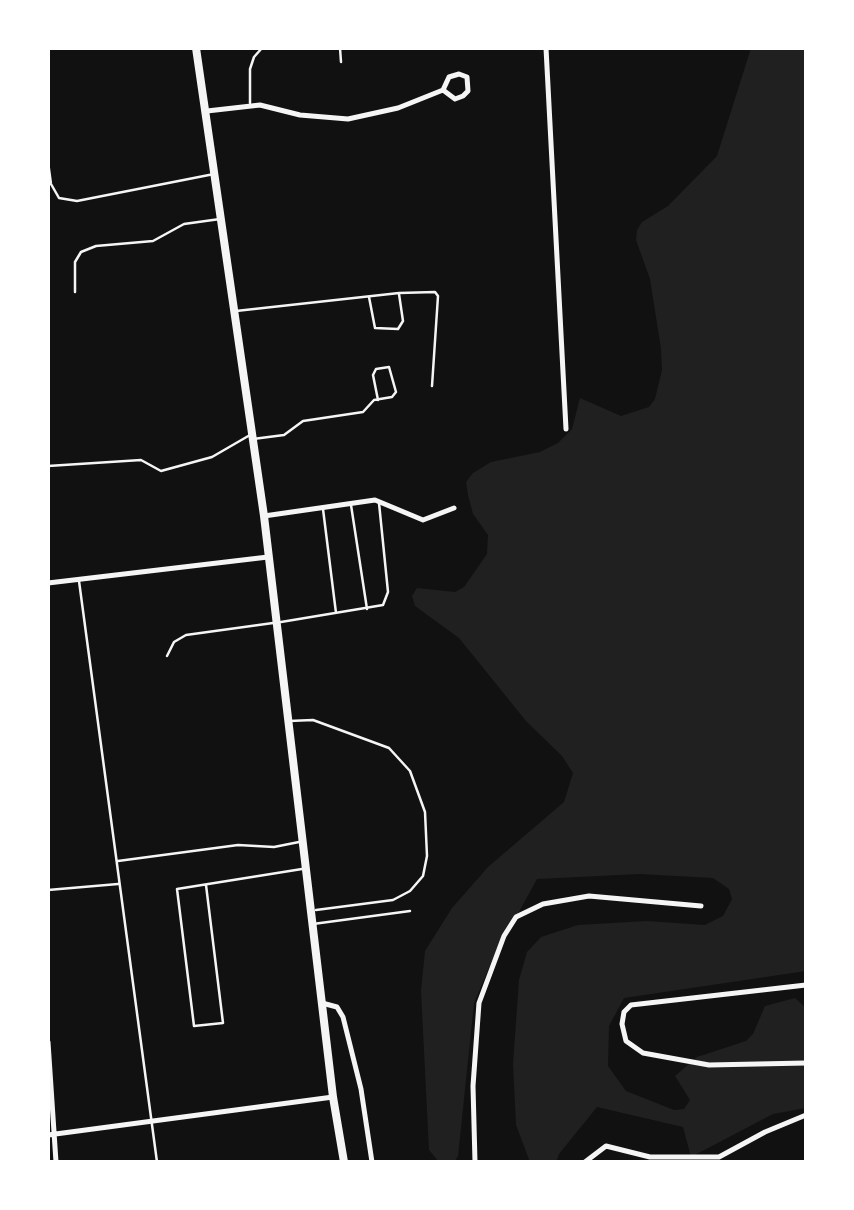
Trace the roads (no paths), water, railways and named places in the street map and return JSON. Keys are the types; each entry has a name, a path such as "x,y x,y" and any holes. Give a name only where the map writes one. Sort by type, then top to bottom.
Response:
{"main road":[{"path":"196,48 264,516 344,1162"}],"street":[{"path":"546,48 566,429"},
{"path":"207,111 250,105 348,119 398,108 443,90 449,76 467,77 469,84 463,96 455,98 443,90"},
{"path":"264,516 379,502 423,520 454,508"},
{"path":"48,583 268,557"},
{"path":"474,1162 473,1086 479,1003 504,936 516,918 543,904 589,896 701,906"},
{"path":"806,985 631,1005 624,1012 622,1024 626,1041 643,1053 709,1065 806,1063"},
{"path":"322,1003 337,1007 342,1016 372,1162"},
{"path":"48,1042 50,1135 56,1162"},
{"path":"50,1135 333,1097"},
{"path":"585,1162 606,1146 650,1156 719,1158 764,1132 806,1116"}],"lane":[{"path":"250,105 250,68 262,48"},
{"path":"340,48 341,62"},
{"path":"48,162 51,184 59,198 77,201 215,174"},
{"path":"75,292 74,262 80,252 96,246 153,241 184,224 222,218"},
{"path":"234,311 435,292 438,296 432,386"},
{"path":"368,296 375,328 398,328 403,321 399,293"},
{"path":"48,466 141,460 161,471 212,457 251,437 284,435 304,422 363,412 396,392 390,367 376,369 373,375 378,400"},
{"path":"168,656 174,642 186,635 383,605 388,598 379,502"},
{"path":"350,504 354,509 368,609"},
{"path":"322,509 336,614"},
{"path":"79,579 158,1162"},
{"path":"287,721 313,720 389,748 410,771 424,812 427,856 423,876 410,891 393,900 310,910"},
{"path":"116,861 302,842"},
{"path":"206,884 224,1023 194,1026 177,889 206,884 305,869"},
{"path":"48,890 119,884"},
{"path":"312,924 410,911"}]}
